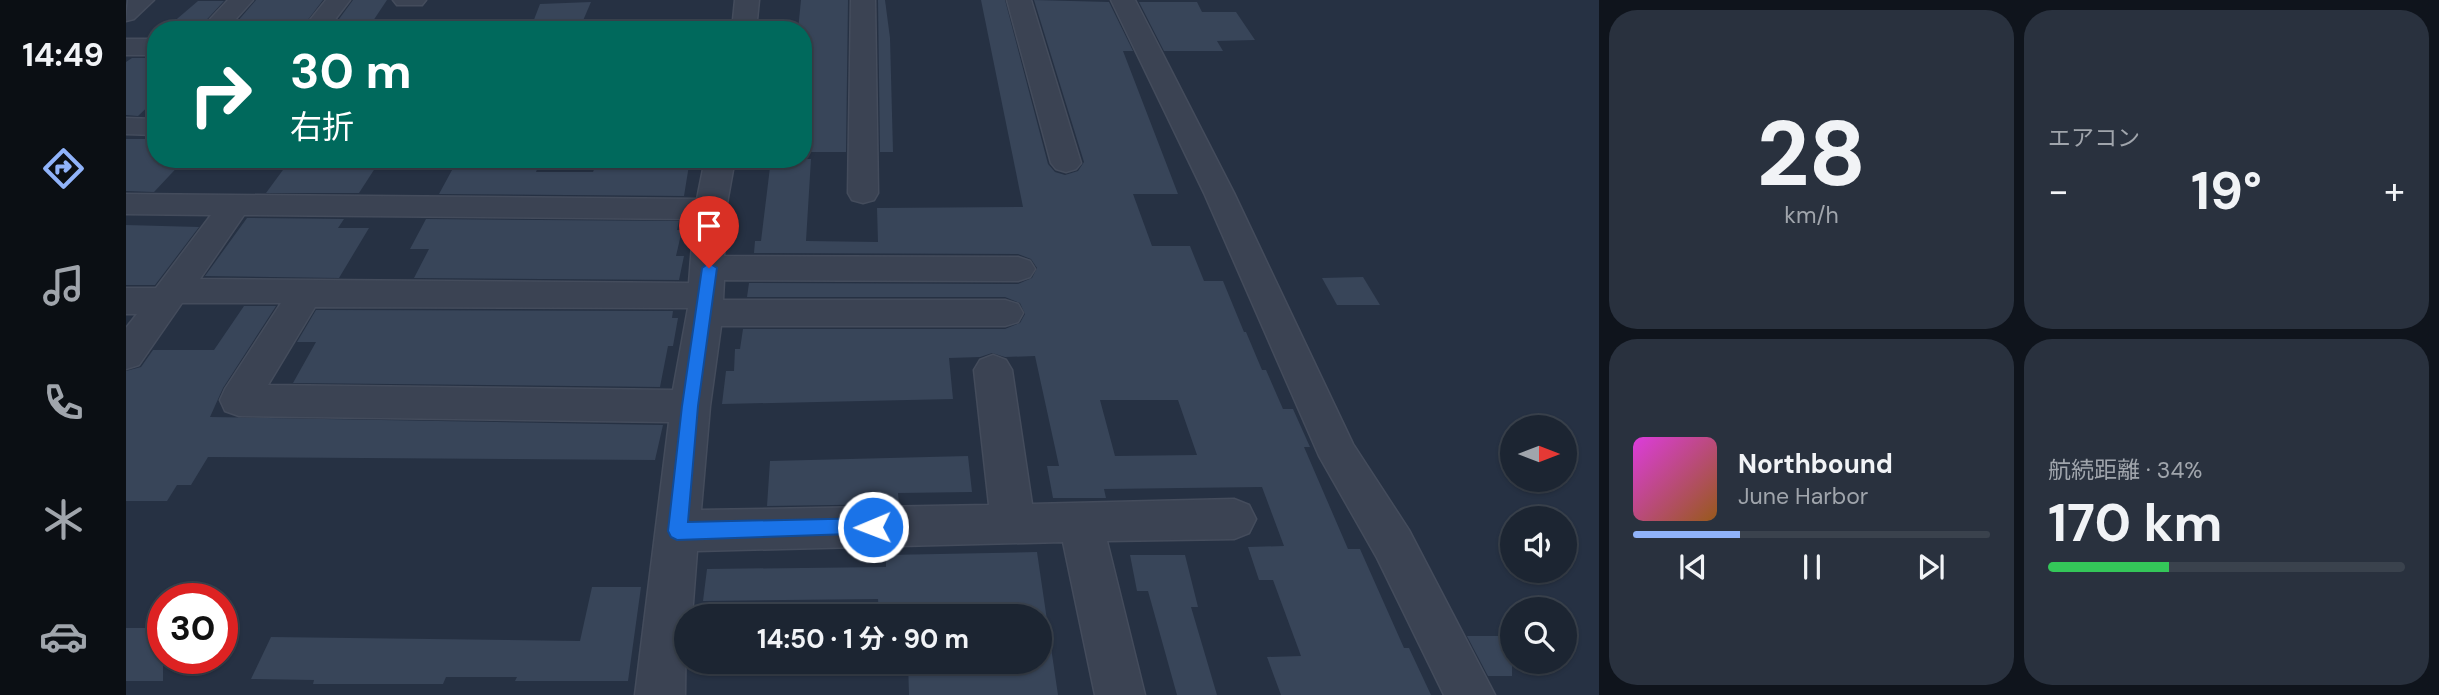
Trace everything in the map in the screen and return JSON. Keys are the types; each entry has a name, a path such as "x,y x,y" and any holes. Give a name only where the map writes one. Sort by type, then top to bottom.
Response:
{"street":[{"path":"126,13 142,0"},
{"path":"221,21 241,0"},
{"path":"321,21 338,0"},
{"path":"405,0 414,0"},
{"path":"745,21 747,0"},
{"path":"863,0 863,193"},
{"path":"1019,0 1066,163"},
{"path":"1123,0 1219,193 1339,456 1393,544 1470,695"},
{"path":"126,47 147,47"},
{"path":"126,126 147,127"},
{"path":"660,695 690,406 707,292 710,209 718,168"},
{"path":"126,204 710,209"},
{"path":"126,355 234,207"},
{"path":"126,301 168,296 293,290 305,294 707,292 1018,269"},
{"path":"707,292 1005,313"},
{"path":"305,294 239,401 690,406"},
{"path":"993,370 1013,524"},
{"path":"677,531 1234,519"},
{"path":"1081,522 1120,695"}],"building":[{"path":"256,0 323,0 307,21 238,21"},
{"path":"353,0 387,0 373,21 338,21"},
{"path":"801,0 848,0 846,152 812,152 812,21 799,21"},
{"path":"878,0 885,0 890,38 893,152 880,152"},
{"path":"981,0 1005,0 1048,164 1055,172 1065,175 1078,171 1084,162 1034,0 1109,2 1133,51 1123,51 1178,194 1133,194 1152,246 1190,246 1204,281 1223,281 1244,332 1262,370 1266,370 1283,409 1293,409 1310,447 1304,447 1348,549 1360,549 1404,648 1409,648 1431,695 1281,695 1267,657 1301,656 1273,580 1259,580 1248,547 1284,546 1262,487 1104,489 1106,498 1053,498 1047,466 1059,466 1035,356 1005,357 992,353 980,357 949,358 953,399 722,404 726,371 734,371 735,349 740,349 743,329 1005,329 1020,323 1025,314 1020,303 1005,297 747,297 749,283 1018,284 1032,278 1037,268 1031,259 1018,254 754,253 755,241 761,241 770,168 810,168 806,241 878,242 877,208 1023,207","holes":["1100,400 1178,400 1197,455 1115,456"]},
{"path":"198,1 224,1 205,21 175,21"},
{"path":"591,2 583,21 533,21 540,4"},
{"path":"1139,2 1197,2 1202,12 1236,12 1255,40 1217,41 1223,51 1164,51"},
{"path":"132,58 147,58 147,108 138,116 126,115 126,62"},
{"path":"126,139 147,139 147,168 177,168 154,192 126,191"},
{"path":"284,168 375,168 359,193 266,193"},
{"path":"453,168 538,168 536,172 593,172 595,168 689,168 684,196 439,194"},
{"path":"247,218 344,219 338,228 369,228 339,278 205,276"},
{"path":"426,219 679,221 677,230 682,230 676,256 684,256 679,280 414,278 429,249 410,249"},
{"path":"126,225 199,227 155,285 126,285"},
{"path":"1363,277 1380,305 1337,305 1322,278"},
{"path":"244,306 276,306 223,388 210,417 663,425 655,460 208,457 191,485 177,485 167,501 126,501 126,371 141,367 153,350 214,350"},
{"path":"316,310 673,311 672,318 678,318 673,346 668,346 660,387 293,383 316,342 297,342"},
{"path":"968,456 972,492 898,493 899,504 767,506 770,461"},
{"path":"1037,552 1045,604 878,604 878,599 703,601 707,569 886,567 886,555"},
{"path":"1130,555 1185,555 1198,607 1191,607 1217,695 1177,695 1148,591 1137,591"},
{"path":"592,587 641,587 628,681 515,681 517,677 446,677 443,684 313,684 314,680 251,679 271,637 580,641"},
{"path":"126,628 147,628 147,674 163,674 163,681 126,681"},
{"path":"1467,636 1500,636 1500,674 1512,676 1488,676"},
{"path":"1052,654 1058,695 909,695 908,674 1052,674"}],"route":[{"path":"709,268 705,313 690,406 677,531 873,527"}]}
